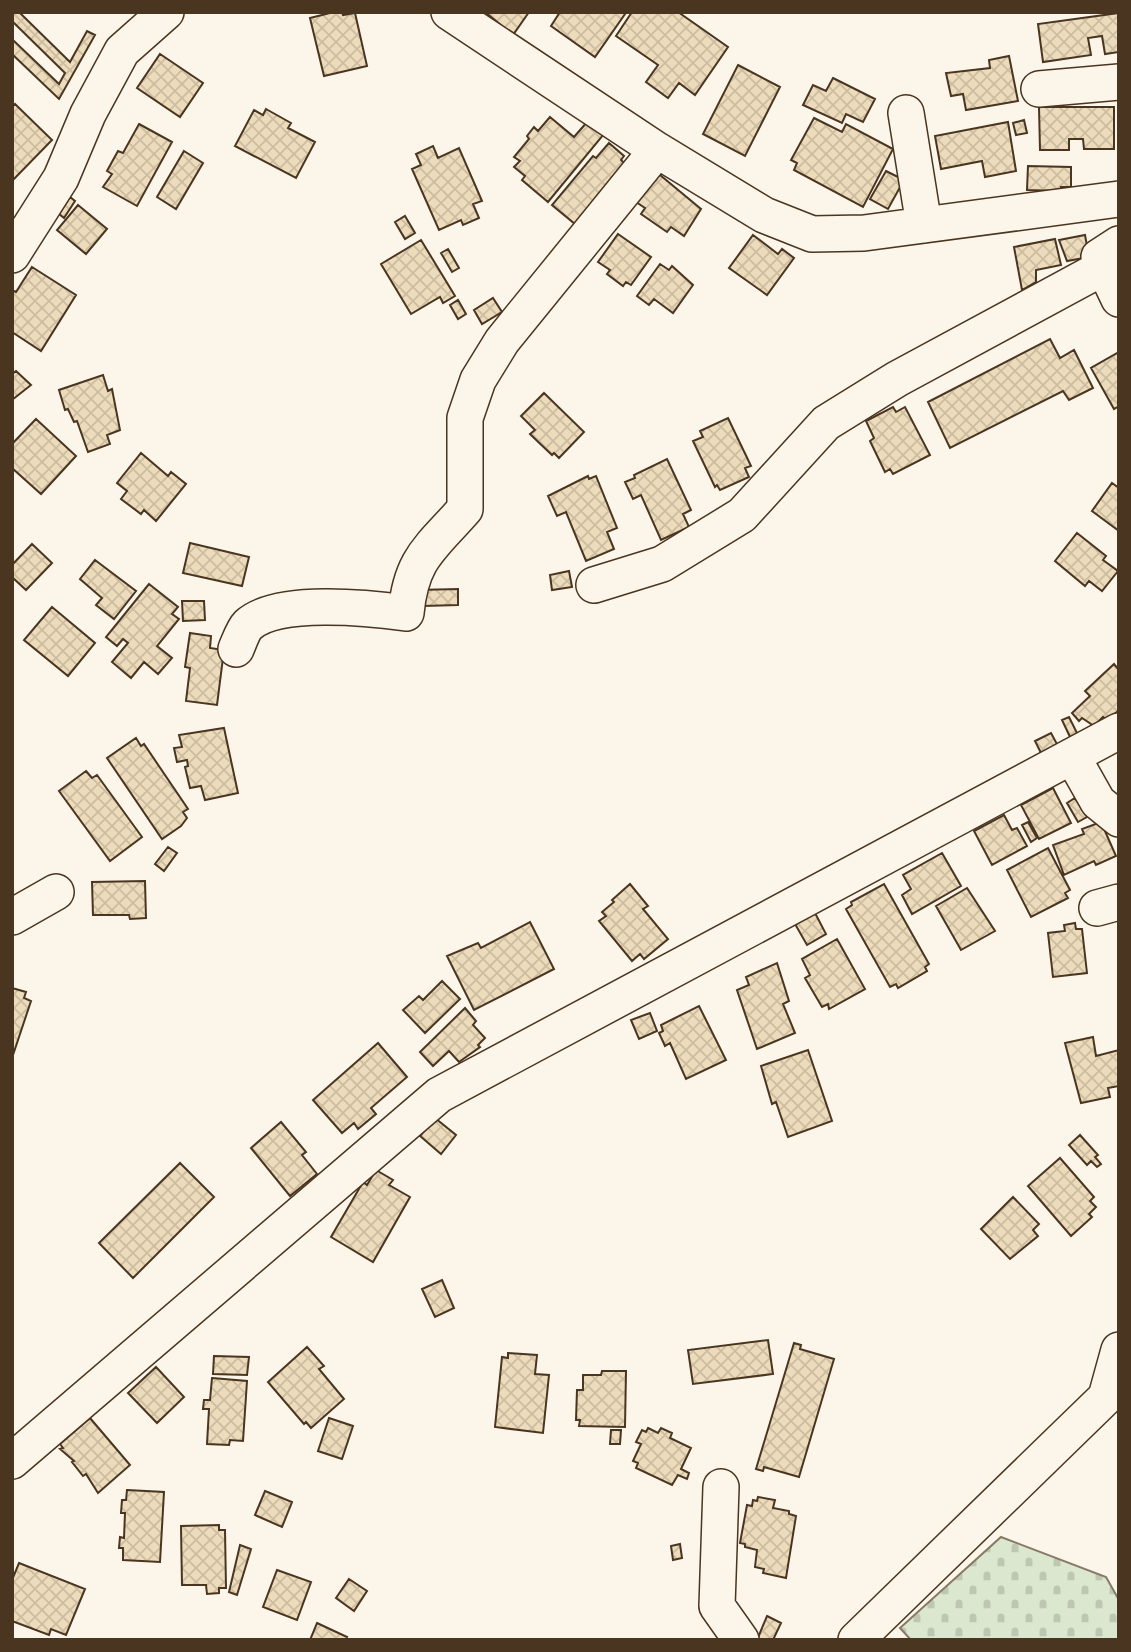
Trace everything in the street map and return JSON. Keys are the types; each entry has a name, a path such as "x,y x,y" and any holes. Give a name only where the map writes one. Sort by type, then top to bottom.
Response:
{"street":[{"path":"12,255 61,178 88,114 122,51 166,12"},
{"path":"449,12 657,150 764,215 812,234 864,233 1119,199"},
{"path":"1039,89 1119,82"},
{"path":"906,113 924,225"},
{"path":"236,649 247,625 267,614 351,605 406,613 410,579 420,559 465,509 465,418 478,380 502,341 657,150"},
{"path":"594,586 662,564 742,515 826,424 897,379 1111,256 1119,299"},
{"path":"12,1461 439,1095 1119,731"},
{"path":"1072,756 1098,802 1119,819"},
{"path":"13,916 55,891"},
{"path":"877,1633 1113,1397 1119,1350"},
{"path":"721,1487 717,1606 741,1640"}],"green space":[{"path":"1001,1537 1106,1577 1119,1600 1119,1640 911,1640 900,1628"}],"building":[{"path":"12,12 19,12 70,62 87,31 95,35 59,99 12,54 12,39 59,84 65,73 12,21"},
{"path":"342,12 343,15 355,13 367,66 324,76 310,18"},
{"path":"485,12 529,12 513,35"},
{"path":"560,12 625,14 595,57 551,26"},
{"path":"632,12 678,12 728,47 695,95 679,83 668,98 646,82 658,65 616,36"},
{"path":"1119,13 1119,52 1105,54 1102,36 1088,38 1091,55 1043,62 1038,24"},
{"path":"160,54 203,83 180,117 137,88"},
{"path":"1009,56 1018,101 966,110 963,94 951,96 946,73 990,68 989,60"},
{"path":"738,65 780,87 745,156 703,134"},
{"path":"833,78 875,99 863,122 846,114 842,123 803,105 813,85 826,91"},
{"path":"15,104 52,140 12,181 12,107"},
{"path":"1039,107 1114,107 1114,149 1084,149 1083,139 1069,139 1069,150 1040,150"},
{"path":"266,109 291,123 288,128 315,142 296,178 235,146 254,110 263,115"},
{"path":"550,117 574,137 588,121 604,134 548,202 522,180 525,176 514,167 520,161 514,157 529,139 527,136 534,127 538,131"},
{"path":"814,118 842,132 846,124 893,149 863,207 794,170 797,163 791,160"},
{"path":"1024,120 1027,133 1016,135 1013,123"},
{"path":"1008,122 1016,171 985,177 982,161 941,169 935,136"},
{"path":"139,124 172,142 137,206 103,187 112,174 107,171 118,151 123,153"},
{"path":"609,143 624,156 621,160 628,167 581,229 552,205 593,156 596,158"},
{"path":"433,146 438,158 459,148 482,201 473,204 479,218 463,225 461,220 439,230 412,169 421,165 416,154"},
{"path":"184,151 203,163 176,209 157,197"},
{"path":"1028,166 1071,167 1071,187 1061,187 1062,191 1027,190"},
{"path":"654,170 701,209 684,236 671,227 667,232 641,214 645,208 633,200"},
{"path":"886,171 904,180 888,209 870,199"},
{"path":"70,197 75,201 64,218 59,214"},
{"path":"78,205 107,229 86,254 57,230"},
{"path":"405,216 415,233 405,239 395,222"},
{"path":"618,234 651,257 631,285 626,282 623,286 607,274 610,270 598,262"},
{"path":"753,235 778,254 782,249 794,258 767,295 729,268"},
{"path":"1085,235 1089,257 1067,261 1059,240"},
{"path":"1055,239 1061,265 1036,270 1036,282 1022,290 1014,247"},
{"path":"421,240 455,296 443,303 440,297 411,314 381,264"},
{"path":"448,249 459,268 452,272 441,253"},
{"path":"660,264 669,270 672,266 693,285 673,313 654,299 649,305 637,296"},
{"path":"32,267 76,295 41,351 12,332 12,290 16,292"},
{"path":"493,298 502,312 482,324 474,310"},
{"path":"458,300 466,314 458,319 450,305"},
{"path":"1050,339 1060,358 1074,350 1093,388 1069,400 1063,391 950,448 928,402"},
{"path":"1119,352 1119,406 1114,409 1091,368"},
{"path":"16,371 31,385 12,400 12,374"},
{"path":"103,375 108,391 112,389 120,430 107,435 110,444 88,452 77,421 74,422 68,409 65,410 59,390"},
{"path":"544,393 584,432 559,458 554,453 552,455 530,434 535,430 521,416"},
{"path":"893,407 896,412 905,407 930,455 893,474 890,469 885,472 870,441 874,438 866,421"},
{"path":"728,418 751,466 745,468 749,477 720,490 717,485 715,487 693,441 703,437 700,431"},
{"path":"36,419 76,456 41,494 12,468 12,444"},
{"path":"141,453 168,476 171,472 186,484 156,521 144,510 141,514 121,499 127,491 117,483"},
{"path":"667,459 691,510 683,514 689,527 661,540 641,495 633,499 625,482"},
{"path":"588,476 589,479 596,476 617,528 607,532 614,549 586,561 566,512 557,516 548,496"},
{"path":"1112,483 1119,488 1119,531 1092,511"},
{"path":"1077,533 1106,556 1103,560 1118,571 1102,591 1089,581 1085,586 1055,561"},
{"path":"190,543 249,557 242,586 183,573"},
{"path":"32,544 52,563 26,590 12,577 12,565"},
{"path":"95,560 136,591 114,619 96,605 102,598 80,579"},
{"path":"569,571 572,587 552,590 550,575"},
{"path":"149,584 178,607 172,614 179,619 157,646 172,658 158,674 144,662 131,678 112,662 128,643 123,639 117,646 106,637"},
{"path":"458,589 458,605 423,606 417,590"},
{"path":"182,601 204,601 205,620 183,621"},
{"path":"52,607 95,643 68,676 24,640"},
{"path":"190,633 211,636 210,648 224,650 217,705 186,701 190,668 185,667"},
{"path":"1114,664 1119,670 1119,710 1107,721 1103,717 1094,726 1082,718 1079,721 1072,713 1090,696 1085,691"},
{"path":"1069,717 1078,735 1071,739 1062,720"},
{"path":"224,728 238,793 205,800 201,786 190,788 185,767 188,766 187,760 177,762 174,748 182,747 179,735"},
{"path":"1051,733 1058,746 1042,755 1035,741"},
{"path":"136,738 141,746 144,744 188,809 183,812 187,818 181,826 162,839 107,758"},
{"path":"86,771 92,778 97,775 142,837 110,861 59,791"},
{"path":"1053,788 1071,823 1039,839 1021,805"},
{"path":"1075,798 1087,817 1078,822 1067,803"},
{"path":"1004,815 1012,830 1017,828 1027,846 992,865 974,831"},
{"path":"1028,822 1037,838 1031,842 1022,825"},
{"path":"1101,822 1116,856 1096,865 1094,861 1064,875 1053,845 1084,834 1082,829"},
{"path":"168,847 177,853 164,871 155,864"},
{"path":"1048,848 1070,890 1065,893 1068,898 1031,917 1007,870"},
{"path":"942,853 961,886 912,914 902,895 911,889 903,875"},
{"path":"145,881 146,918 93,915 92,882"},
{"path":"630,884 648,906 643,909 668,939 644,959 640,954 632,961 599,921 606,916 602,912 614,902 612,900"},
{"path":"884,884 929,964 925,967 927,971 898,988 896,984 890,987 846,909 852,905 851,902"},
{"path":"967,888 995,931 961,950 936,906"},
{"path":"815,913 826,934 807,945 795,924"},
{"path":"530,922 554,969 474,1010 447,956 478,943 481,948"},
{"path":"1075,923 1076,929 1082,929 1087,973 1053,977 1048,933 1065,931 1064,925"},
{"path":"837,939 865,989 829,1009 828,1004 822,1007 805,978 810,975 802,959"},
{"path":"777,963 789,1001 783,1004 795,1033 757,1049 737,990 749,985 746,977"},
{"path":"442,981 460,999 425,1033 403,1010 419,996 423,1000"},
{"path":"12,988 26,992 24,998 31,1001 12,1058"},
{"path":"699,1006 726,1060 686,1079 670,1043 665,1046 659,1033 663,1031 661,1025"},
{"path":"465,1008 476,1021 473,1025 485,1038 478,1045 480,1047 459,1062 449,1051 433,1066 420,1052"},
{"path":"650,1013 657,1031 639,1039 631,1020"},
{"path":"1093,1037 1096,1056 1119,1050 1119,1086 1108,1088 1110,1097 1081,1103 1065,1043"},
{"path":"378,1043 407,1077 371,1108 376,1114 358,1129 354,1123 342,1133 313,1100"},
{"path":"808,1050 832,1121 788,1137 776,1102 772,1104 761,1066"},
{"path":"435,1118 456,1135 441,1154 420,1136"},
{"path":"281,1122 306,1152 302,1155 317,1174 290,1196 251,1148"},
{"path":"1080,1135 1098,1155 1095,1157 1101,1164 1097,1167 1091,1161 1087,1165 1069,1145"},
{"path":"1060,1158 1094,1197 1090,1201 1096,1207 1089,1214 1092,1217 1071,1236 1028,1186"},
{"path":"180,1163 214,1197 133,1278 99,1243"},
{"path":"376,1170 393,1180 389,1185 410,1197 373,1262 331,1237 363,1182 367,1185"},
{"path":"1013,1197 1039,1224 1033,1230 1038,1236 1010,1259 981,1229"},
{"path":"442,1280 454,1308 435,1317 422,1289"},
{"path":"768,1340 773,1374 693,1384 688,1350"},
{"path":"794,1343 801,1345 800,1349 834,1359 799,1477 764,1467 763,1471 756,1469"},
{"path":"307,1347 324,1366 319,1369 344,1399 311,1428 306,1422 304,1424 268,1382"},
{"path":"508,1353 537,1355 535,1374 549,1375 543,1433 495,1427 502,1357 508,1358"},
{"path":"214,1356 249,1357 247,1375 213,1374"},
{"path":"156,1367 184,1397 157,1423 128,1393"},
{"path":"602,1371 626,1371 625,1427 579,1426 580,1420 576,1420 577,1390 583,1390 583,1375 601,1375"},
{"path":"212,1378 247,1381 243,1441 230,1440 229,1445 207,1444 209,1409 203,1409 204,1400 210,1400"},
{"path":"90,1418 130,1465 98,1493 86,1474 83,1476 72,1462 74,1461 60,1449 63,1448 60,1444"},
{"path":"329,1418 353,1426 342,1459 318,1451"},
{"path":"648,1428 658,1433 661,1428 672,1433 670,1438 691,1448 681,1469 689,1473 687,1479 678,1475 672,1485 636,1468 638,1463 633,1461 641,1444 636,1442 642,1430 646,1432"},
{"path":"611,1430 621,1430 620,1444 610,1444"},
{"path":"127,1490 164,1492 160,1562 123,1560 123,1548 119,1548 120,1537 124,1538 125,1513 121,1513 122,1500 126,1500"},
{"path":"265,1491 292,1502 282,1527 255,1515"},
{"path":"758,1497 775,1500 773,1508 789,1511 789,1514 796,1516 786,1578 763,1573 764,1569 755,1567 757,1550 740,1543 747,1505 752,1506 753,1500 757,1501"},
{"path":"219,1525 219,1530 225,1530 226,1588 219,1588 219,1593 207,1594 206,1585 182,1585 181,1526"},
{"path":"680,1544 682,1558 673,1560 671,1546"},
{"path":"240,1545 251,1549 237,1595 229,1592"},
{"path":"19,1563 85,1589 66,1635 51,1629 49,1635 12,1621 12,1580"},
{"path":"277,1570 311,1582 297,1620 263,1607"},
{"path":"349,1579 367,1591 354,1611 336,1598"},
{"path":"767,1616 781,1623 773,1640 757,1640"},
{"path":"317,1623 347,1637 345,1640 310,1640"}]}
